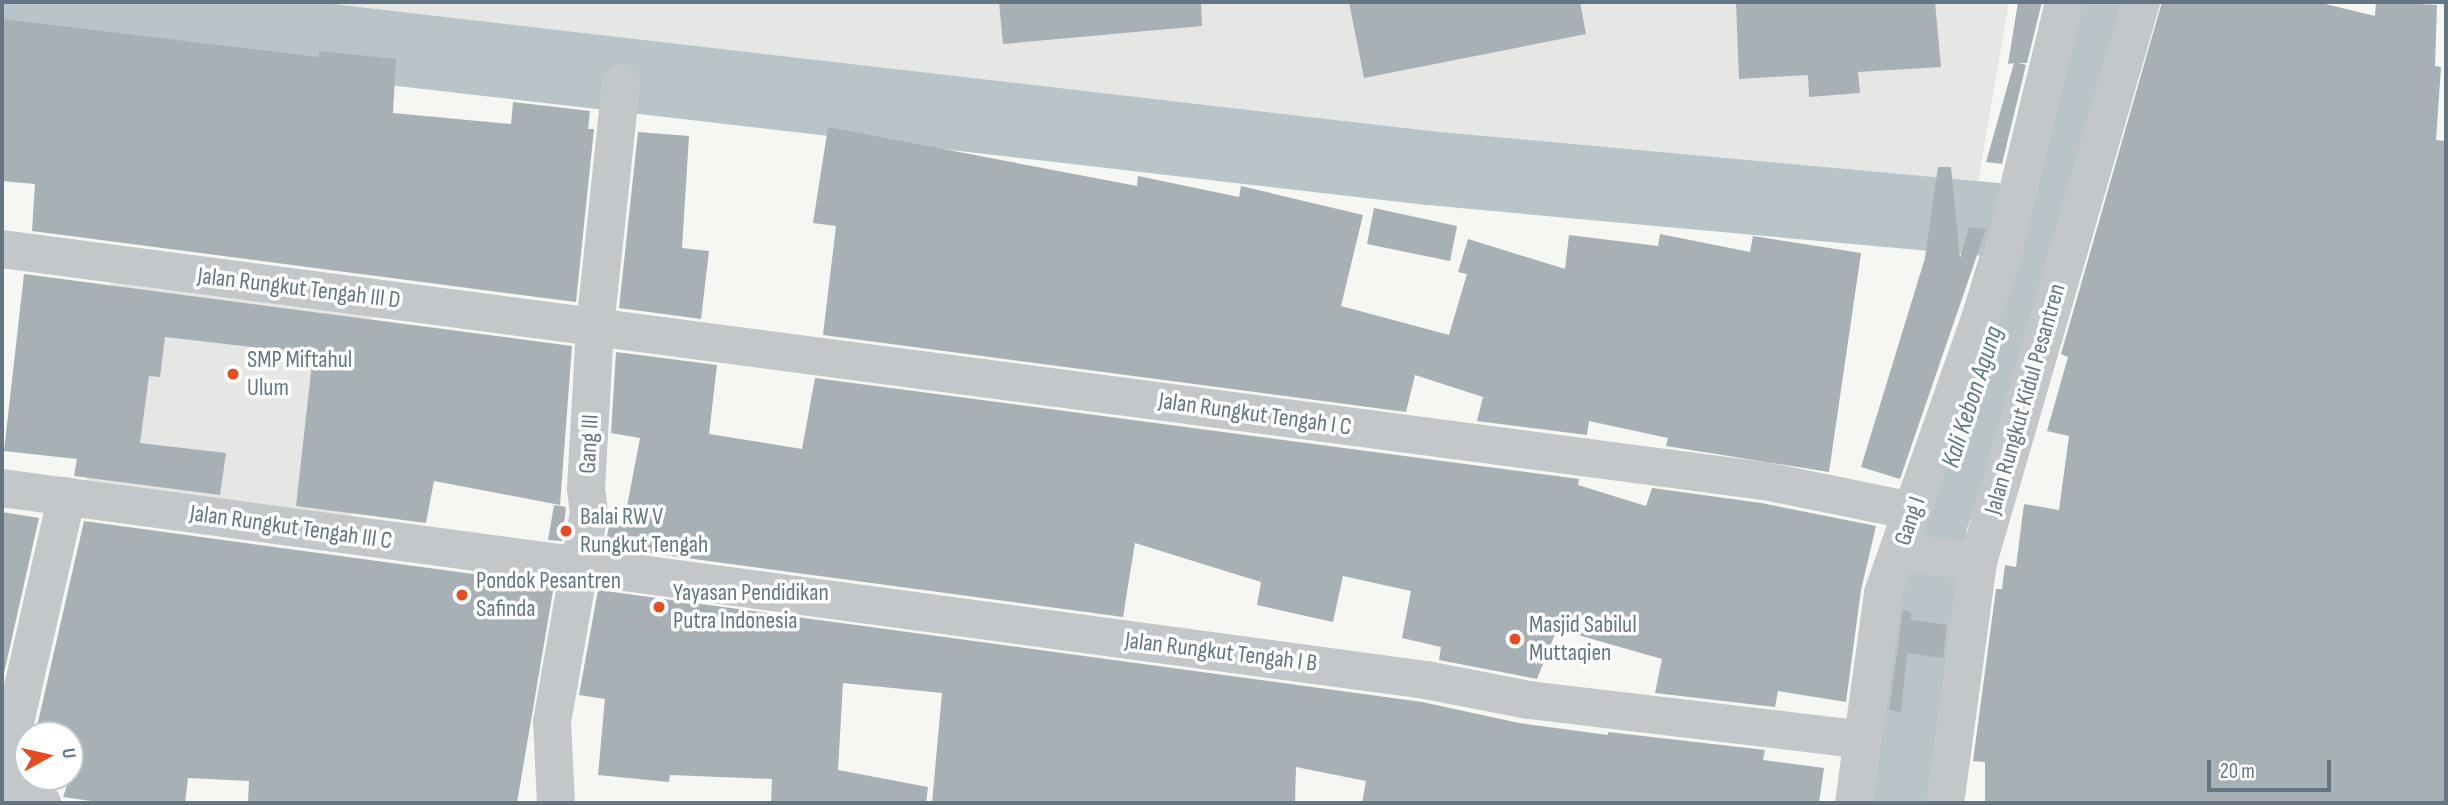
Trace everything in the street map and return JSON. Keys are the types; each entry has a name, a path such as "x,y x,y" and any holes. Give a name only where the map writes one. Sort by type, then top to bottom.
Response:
{"street":[{"name":"Gang I","path":"1854,803 1880,606 1908,553 1913,511 2002,257 2064,2"},
{"name":"Jalan Rungkut Kidul Pesantren","path":"1945,803 1968,560 2141,2"},
{"name":"Gang III","path":"556,803 552,722 589,513 595,327 621,82"},
{"name":"Jalan Rungkut Tengah III D","path":"2,249 595,327"},
{"name":"Jalan Rungkut Tengah I C","path":"595,327 1765,481 1913,511"},
{"name":"Jalan Rungkut Tengah III C","path":"2,488 580,568"},
{"path":"2,779 67,496"},
{"path":"1908,553 1968,560"},
{"name":"Jalan Rungkut Tengah I B","path":"580,568 1401,676 1529,700 1862,740"},
{"path":"2,795 42,803"}],"shaded area":[{"path":"121,2 2009,2 1973,212 1454,164"},
{"name":"SMP Miftahul Ulum","path":"112,274 375,303 350,529 86,488"}],"building":[{"path":"999,2 1201,2 1202,26 1003,44"},
{"path":"1349,2 1580,2 1586,34 1364,78"},
{"path":"1736,2 1935,2 1941,67 1858,72 1860,93 1809,97 1808,75 1739,79"},
{"path":"2018,2 2042,2 2027,63 2019,63 2026,65 2002,164 1986,162 2014,63 2008,64"},
{"path":"2162,2 2317,2 2375,16 2376,2 2437,5 2435,66 2441,67 2436,140 2446,141 2446,803 1985,803 1985,762 1973,761 1996,589 2002,589 2005,565 2016,567 2024,504 2059,510 2069,436 2047,431 2068,357 2061,354"},
{"path":"2,19 319,57 319,51 396,59 393,113 511,124 513,102 590,111 588,129 594,129 576,302 32,231 35,184 2,181"},
{"path":"828,127 1137,186 1138,176 1239,197 1241,186 1363,215 1341,306 1449,335 1467,274 1458,272 1468,239 1565,269 1569,235 1658,246 1660,234 1750,252 1753,236 1861,253 1829,472 1666,446 1668,438 1589,421 1587,435 1477,421 1483,397 1415,375 1406,412 823,335 836,226 813,223"},
{"path":"638,132 689,136 682,248 709,251 701,319 619,308"},
{"path":"1938,167 1951,167 1960,258 1969,227 1986,229 1900,479 1861,467 1925,258"},
{"path":"1374,208 1457,226 1450,261 1367,244"},
{"path":"24,274 572,346 560,505 434,481 426,523 296,506 313,354 165,337 160,377 149,376 140,443 226,453 220,495 74,476 77,459 4,451"},
{"path":"616,352 717,365 709,434 802,449 815,378 1579,479 1578,485 1646,506 1652,488 1761,503 1876,526 1861,590 1846,702 1778,691 1775,707 1655,693 1662,659 1557,629 1537,679 1439,660 1441,647 1402,638 1411,591 1343,576 1333,622 1257,605 1261,582 1135,543 1123,617 605,547 611,515 625,517 640,438 611,433"},
{"path":"554,505 566,507 562,541 548,540"},
{"path":"2,512 39,518 2,682"},
{"path":"84,521 554,585 517,803 248,803 249,781 188,778 185,803 105,803 63,797 65,791 84,791 84,721 38,721"},
{"path":"598,590 1422,702 1519,723 1608,735 1608,732 1765,750 1763,760 1824,768 1819,803 1362,803 1366,781 1296,767 1295,803 932,803 942,693 843,683 838,770 928,787 926,803 771,803 772,779 670,775 669,782 598,775 605,699 579,695"},
{"path":"1903,610 1911,612 1911,620 1947,625 1943,658 1907,653 1901,712 1889,710"}],"waterway":[{"name":"Kali Kebon Agung","path":"1907,803 1930,522 1973,404 2096,2"},
{"path":"2,3 1428,168 2030,223"}],"place":[{"name":"SMP Miftahul Ulum","path":"233,374"},
{"name":"Balai RW V Rungkut Tengah","path":"566,531"},
{"name":"Pondok Pesantren Safinda","path":"462,595"},
{"name":"Yayasan Pendidikan Putra Indonesia","path":"659,607"},
{"name":"Masjid Sabilul Muttaqien","path":"1515,639"}]}
